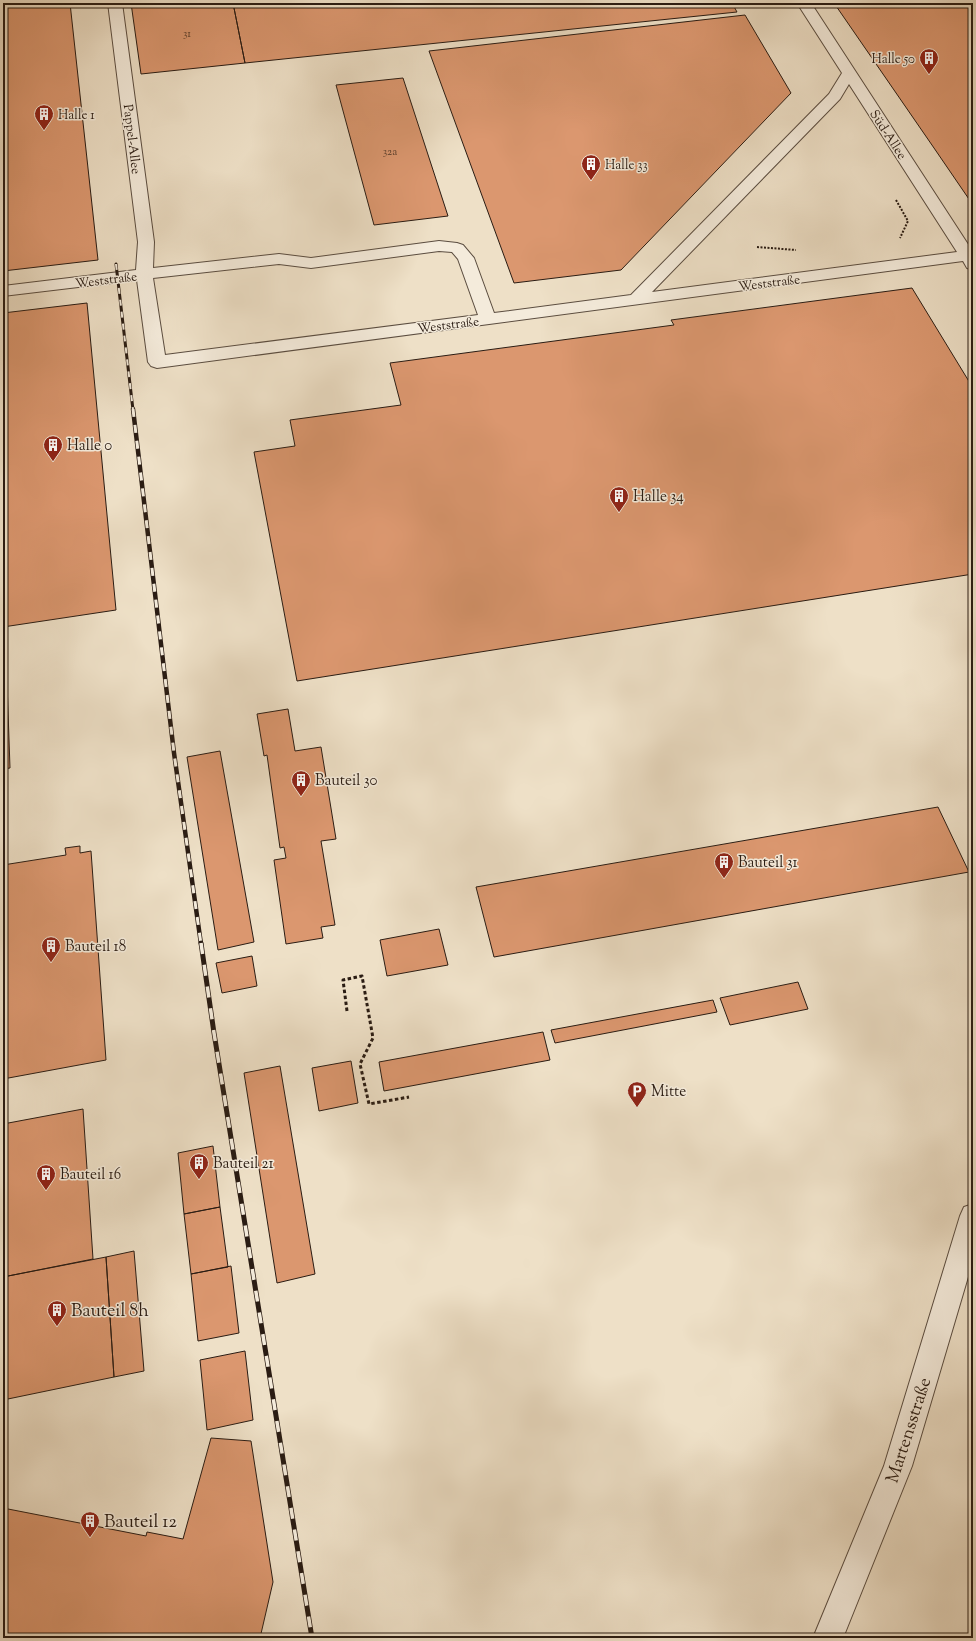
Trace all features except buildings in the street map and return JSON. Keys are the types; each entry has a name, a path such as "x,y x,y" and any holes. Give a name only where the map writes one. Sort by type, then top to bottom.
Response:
{"street":[{"name":"Pappel-Allee","path":"116,3 146,242 144,274"},
{"name":"Süd-Allee","path":"804,3 970,260"},
{"path":"635,300 835,96 849,73"},
{"path":"144,274 279,259 311,263 438,246 457,248 466,258 488,319"},
{"name":"Weststraße","path":"3,291 144,274 157,362 635,300 970,260"},
{"name":"Martensstraße","path":"828,1638 898,1466 973,1216"}],"path":[{"path":"896,200 908,221 899,239"},
{"path":"757,246 803,251"},
{"path":"347,1011 343,980 362,976 373,1038 360,1064 369,1104 409,1097"}],"railway":[{"path":"116,264 133,410"},
{"path":"133,409 174,753 201,944"},
{"path":"201,943 214,1033 312,1638"}],"place":[{"name":"Halle 50","path":"929,75"},
{"name":"Halle 1","path":"44,131"},
{"name":"Halle 33","path":"591,181"},
{"name":"Halle 0","path":"53,462"},
{"name":"Halle 34","path":"619,513"},
{"name":"Bauteil 30","path":"301,797"},
{"name":"Bauteil 31","path":"724,879"},
{"name":"Bauteil 18","path":"51,963"},
{"name":"Mitte","path":"637,1108"},
{"name":"Bauteil 21","path":"199,1180"},
{"name":"Bauteil 16","path":"46,1191"},
{"name":"Bauteil 8h","path":"57,1327"},
{"name":"Bauteil 12","path":"90,1538"}]}
